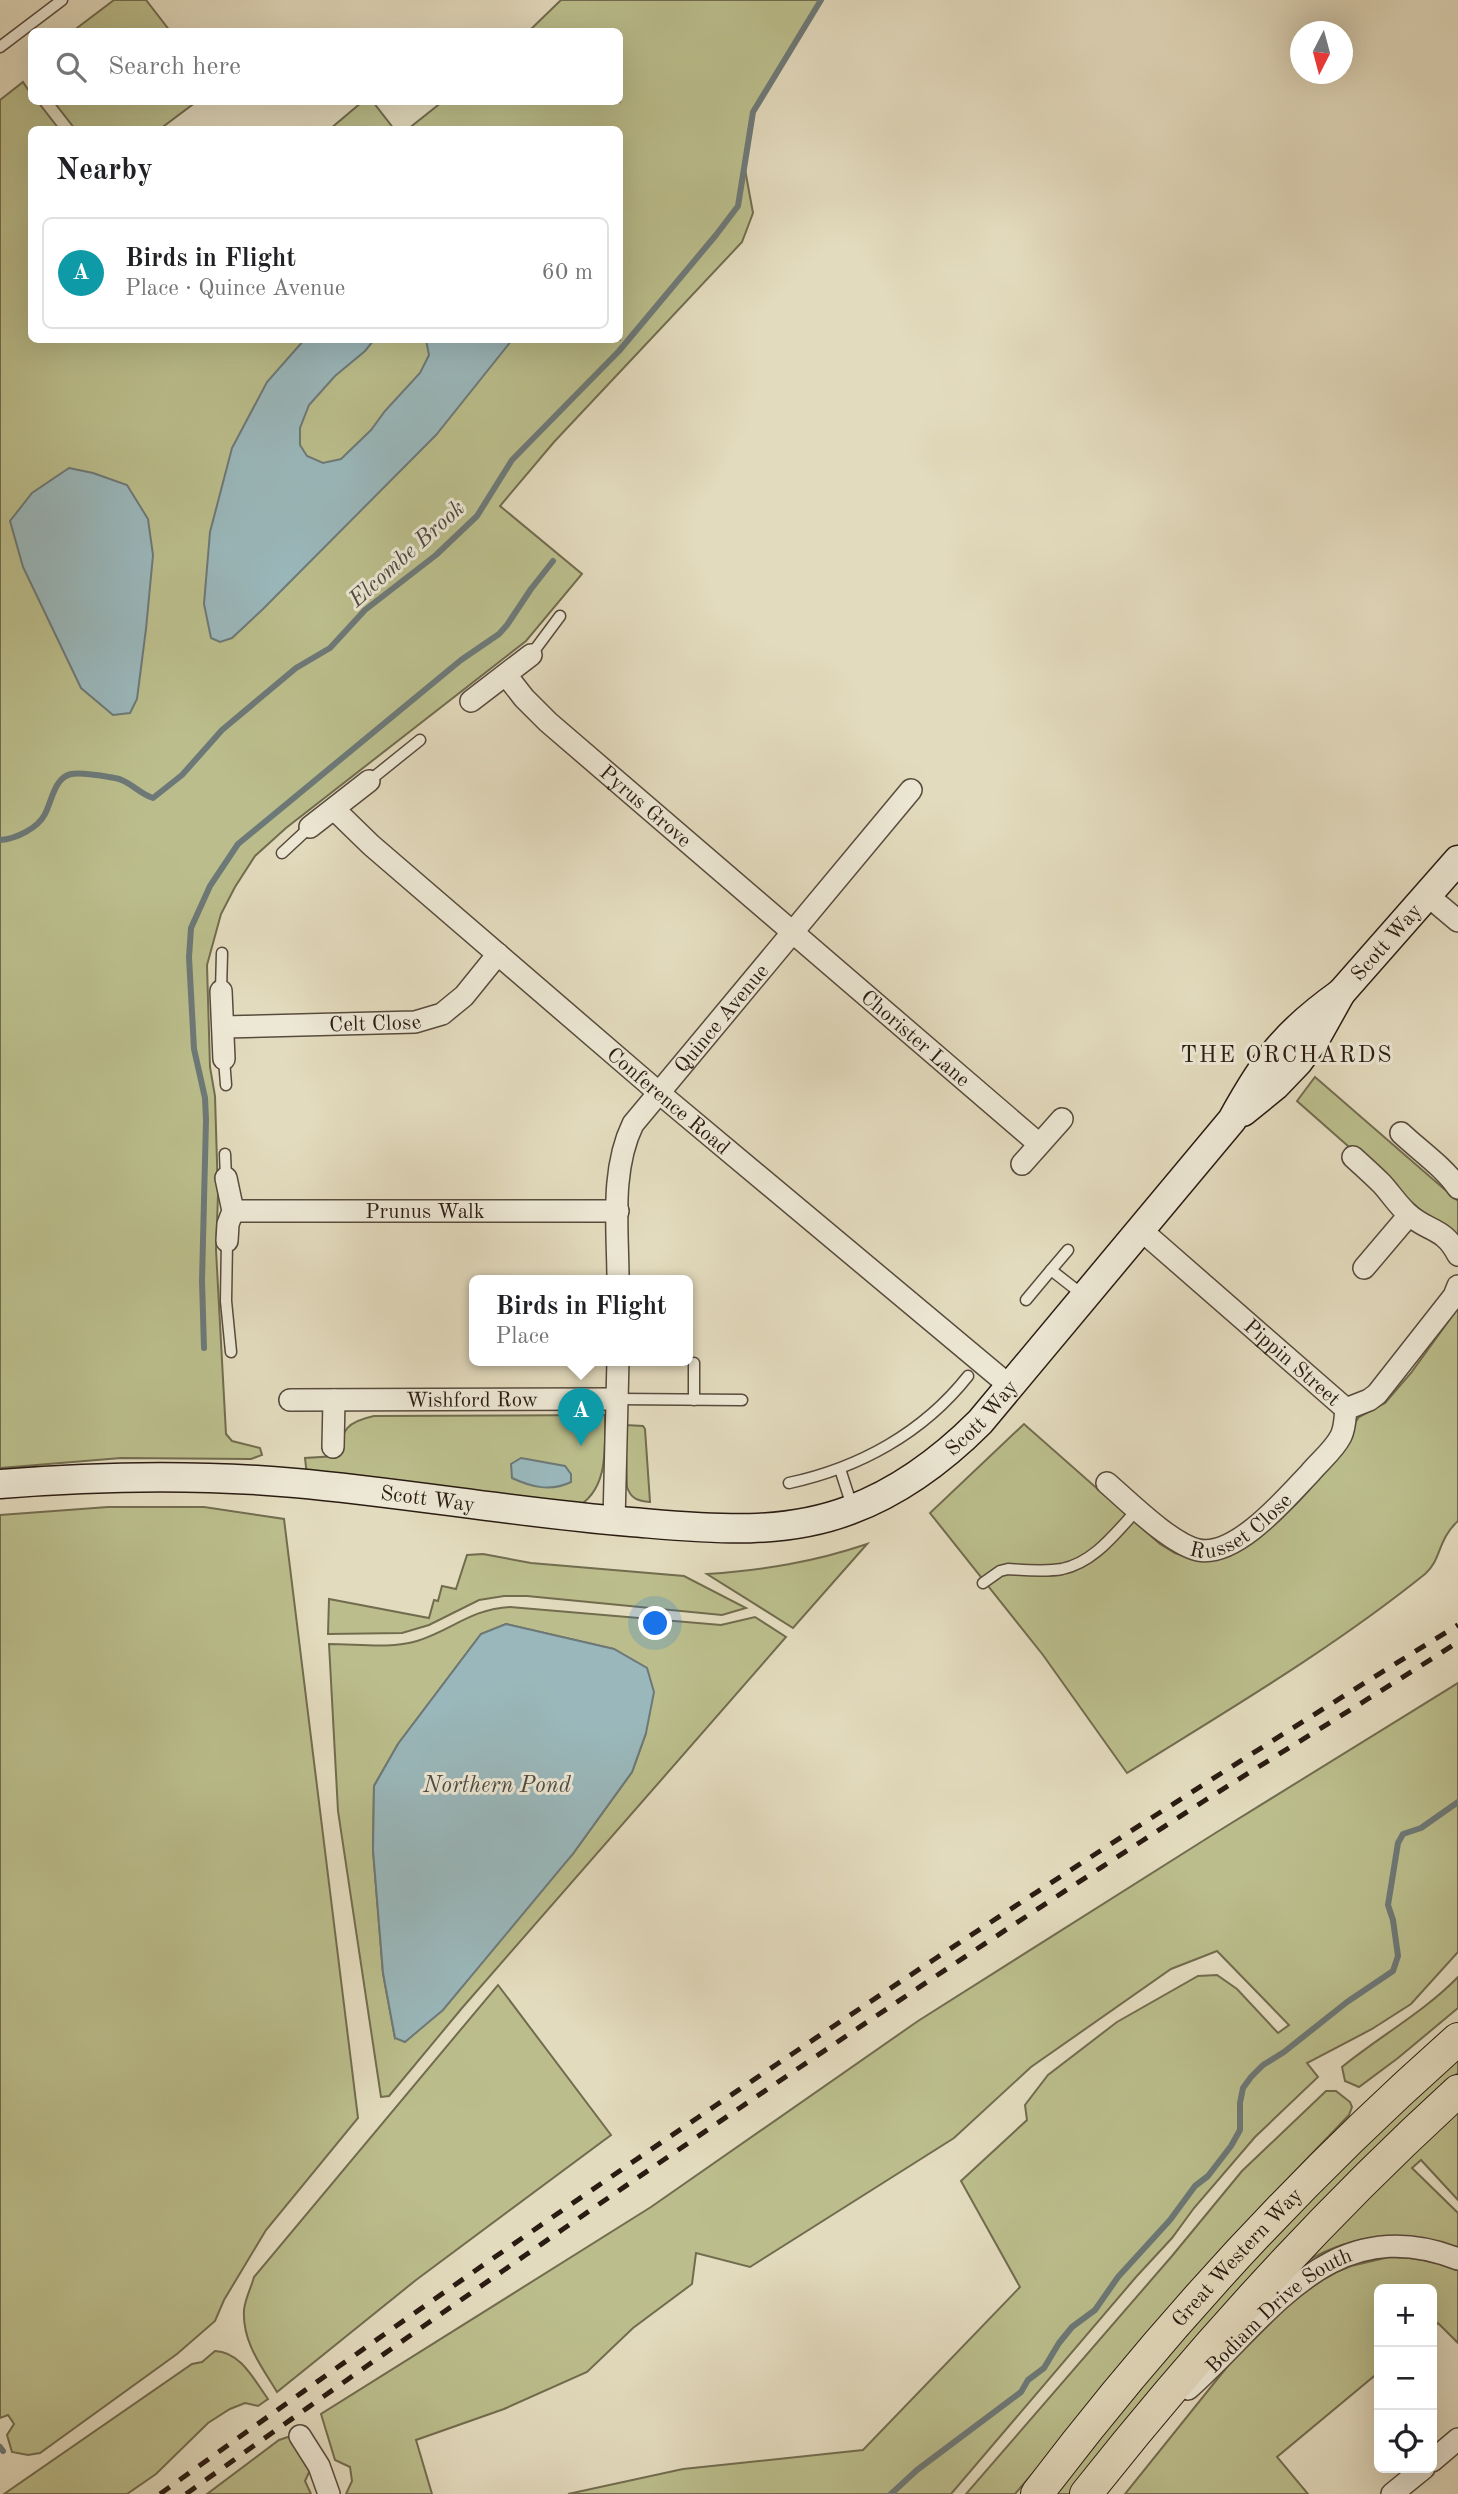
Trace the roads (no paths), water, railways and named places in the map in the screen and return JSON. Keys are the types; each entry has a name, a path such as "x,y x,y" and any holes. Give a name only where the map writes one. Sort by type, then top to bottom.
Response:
{"main road":[{"name":"Great Western Way","path":"1037,2494 1154,2348 1260,2231 1385,2105 1458,2039"},
{"name":"Great Western Way","path":"1086,2494 1206,2348 1290,2255 1354,2189 1458,2091"}],"street":[{"path":"471,701 531,655"},
{"name":"Pyrus Grove","path":"506,675 548,722 791,931"},
{"path":"310,827 369,781"},
{"name":"Quince Avenue","path":"618,1275 620,1161 625,1140 633,1124 911,790"},
{"name":"Conference Road","path":"334,809 371,845 658,1092 1011,1387"},
{"name":"Scott Way","path":"0,1483 108,1477 228,1478 315,1485 561,1516 710,1529 750,1529 799,1524 853,1509 898,1488 944,1456 980,1422 1232,1120 1259,1072 1282,1042 1303,1021 1341,993 1458,860"},
{"path":"1427,895 1458,921"},
{"name":"Chorister Lane","path":"791,931 1040,1144"},
{"name":"Celt Close","path":"223,1027 415,1022 442,1014 464,996 498,954"},
{"path":"221,991 225,1059"},
{"path":"1022,1164 1062,1119"},
{"path":"1401,1133 1434,1164 1455,1176"},
{"path":"1353,1157 1409,1215 1451,1241 1458,1255"},
{"path":"226,1178 233,1211 228,1224 227,1241"},
{"name":"Prunus Walk","path":"233,1211 618,1211"},
{"path":"1364,1268 1409,1215"},
{"name":"Pippin Street","path":"1141,1230 1346,1409 1377,1394 1454,1296 1458,1286"},
{"path":"614,1521 618,1366"},
{"name":"Wishford Row","path":"290,1400 618,1399"},
{"path":"333,1447 334,1400"},
{"name":"Russet Close","path":"1107,1483 1182,1545 1204,1551 1216,1550 1265,1519 1336,1444 1343,1431 1346,1409"},
{"name":"Bodiam Drive South","path":"1127,2444 1220,2361 1272,2307 1302,2280 1324,2265 1357,2252 1388,2247 1420,2248 1458,2259"},
{"path":"300,2436 318,2466 329,2494"},
{"path":"1437,2457 1458,2439"},
{"path":"1392,2494 1418,2473"}],"lane":[{"path":"0,47 62,0"},
{"path":"531,655 561,616"},
{"path":"369,781 420,740"},
{"path":"282,853 310,827"},
{"path":"221,991 222,953"},
{"path":"225,1059 226,1085"},
{"path":"225,1154 226,1178"},
{"path":"227,1241 225,1283 230,1352"},
{"path":"1026,1300 1068,1250"},
{"path":"1051,1270 1086,1297"},
{"path":"694,1363 694,1400"},
{"name":"Scott Way","path":"789,1483 840,1469 878,1452 942,1406 968,1376"},
{"name":"Wishford Row","path":"618,1399 742,1400"},
{"path":"840,1469 853,1509"},
{"path":"983,1583 1000,1571 1008,1569 1062,1569 1083,1561 1107,1543 1138,1509"}],"water":[{"path":"301,343 372,343 335,376 309,405 300,428 300,445 307,456 323,463 341,459 371,430 420,373 429,355 427,343 510,343 436,435 263,609 232,638 220,642 211,638 204,604 210,532 232,448 267,382"},
{"path":"69,468 127,485 148,519 153,555 137,699 130,713 113,715 81,688 23,567 10,521 32,493"},
{"path":"521,1458 565,1466 571,1474 571,1482 556,1487 541,1487 512,1478 511,1464"},
{"name":"Northern Pond","path":"506,1624 614,1649 647,1668 654,1692 646,1733 632,1772 572,1855 443,2010 405,2042 395,2038 383,1973 373,1850 374,1786 398,1744 481,1634"}],"waterway":[{"name":"Elcombe Brook","path":"0,840 19,835 37,824 45,814 57,785 65,776 71,774 120,779 153,798 182,775 222,730 296,668 330,648 365,610 436,555 477,516 512,460 619,351 738,206 753,112 821,0"},
{"path":"204,1348 202,1281 206,1120 205,1098 194,1049 189,957 191,928 210,886 238,844 461,660 499,634 553,561"},
{"path":"891,2494 917,2470 1021,2392 1028,2380 1044,2368 1072,2327 1095,2310 1118,2277 1170,2220 1195,2186 1208,2176 1231,2146 1240,2130 1243,2088 1251,2077 1347,2002 1393,1971 1398,1956 1388,1905 1398,1843 1403,1834 1421,1828 1458,1802"},
{"name":"Elcombe Brook","path":"0,2447 3,2451"}],"railway":[{"path":"160,2494 479,2268 801,2048 1128,1833 1458,1625"},
{"path":"186,2494 564,2229 946,1969 1204,1801 1458,1642"}],"place":[{"name":"Birds in Flight","path":"581,1446"}],"district":[{"name":"THE ORCHARDS","path":"1287,1054"}]}
